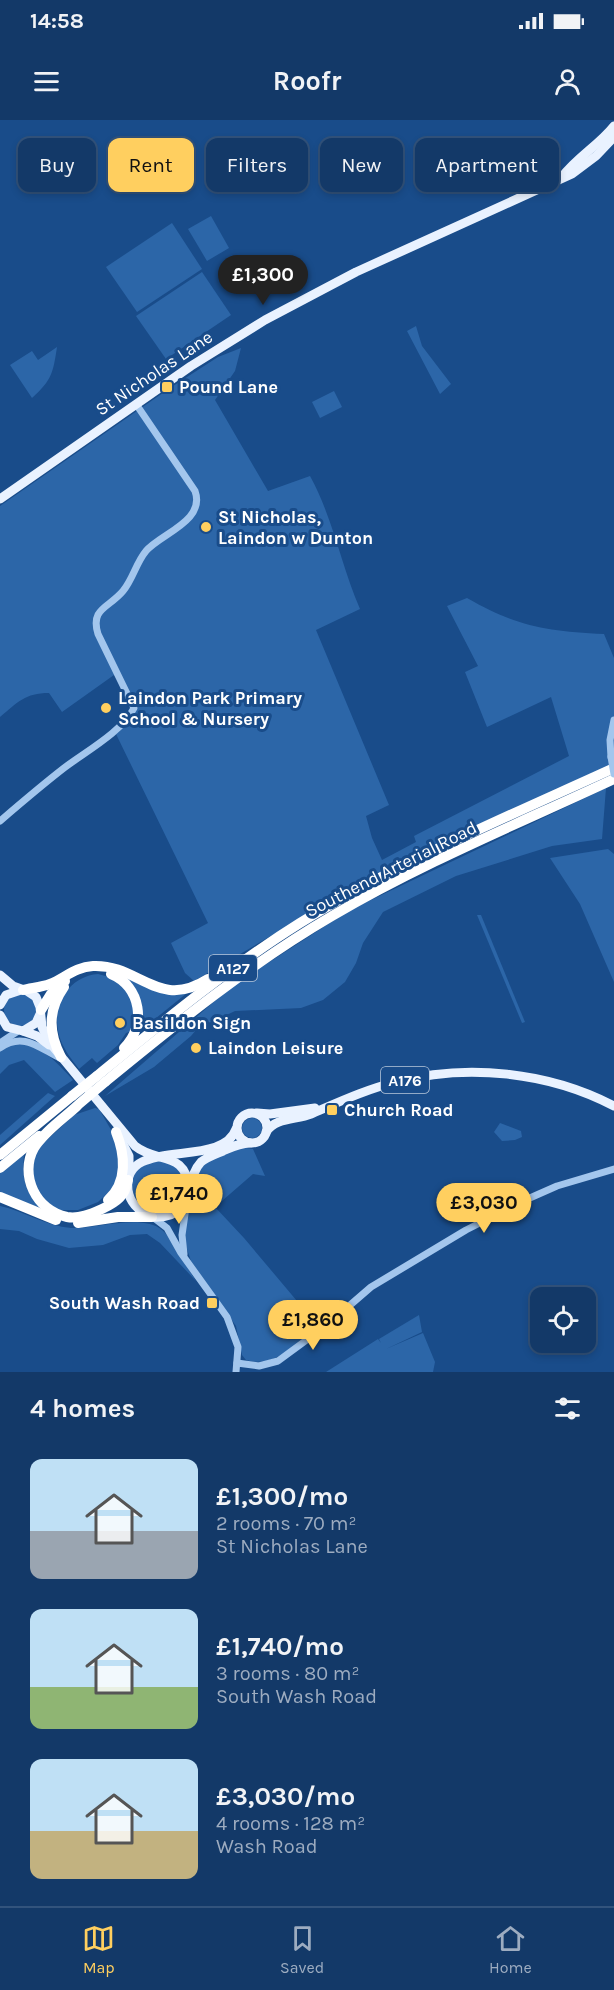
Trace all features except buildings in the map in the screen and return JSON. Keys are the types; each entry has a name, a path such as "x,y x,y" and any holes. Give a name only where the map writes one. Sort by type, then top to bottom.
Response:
{"highway":[{"name":"Southend Arterial Road","path":"0,1168 217,979 300,923 409,864 613,762"},
{"name":"Southend Arterial Road","path":"101,1079 222,987 333,915 449,856 614,777"},
{"name":"A127","path":"22,990 49,984 79,968 99,966 114,969 160,989 184,990 204,981 300,923"},
{"name":"A127","path":"84,972 102,971 119,977 131,990 138,1006 137,1026 129,1044 101,1079"},
{"path":"40,1012 61,983 84,972"},
{"path":"60,1056 52,1032 53,1008 67,983 84,972"},
{"name":"Southend Arterial Road","path":"0,1155 76,1102"},
{"name":"A127","path":"57,1214 47,1208 34,1193 29,1178 29,1163 35,1147 76,1102"},
{"path":"57,1214 69,1215 85,1212 106,1202 114,1195 122,1179 124,1165 117,1131"},
{"path":"57,1214 78,1217 110,1205 124,1193 128,1180"},
{"path":"0,1197 70,1223 118,1217 152,1217"}],"main road":[{"name":"St Nicholas Lane","path":"562,177 614,126"},
{"name":"St Nicholas Lane","path":"0,499 216,350 356,272 572,174 585,166 614,137"},
{"path":"0,975 9,983 36,997 44,1032 60,1056 108,1116 140,1150 174,1160 182,1168 188,1181 189,1195"},
{"path":"0,1005 6,994 22,990"},
{"path":"20,1031 36,1023 40,1012"},
{"path":"0,1016 7,1027 37,1036 60,1056"},
{"name":"A176","path":"266,1132 276,1123 300,1118 397,1081 434,1075 481,1072 517,1075 550,1082 614,1106"},
{"name":"A176","path":"255,1113 279,1113 332,1104"},
{"path":"108,1116 129,1156 128,1180 131,1199 139,1210 152,1217 162,1217 175,1211 189,1195 197,1169 202,1161 238,1144 262,1140 266,1132 265,1120 255,1113 241,1117 236,1130 228,1140 198,1152 160,1156 142,1161 133,1170 128,1180"},
{"path":"236,1130 241,1139 250,1143"}],"street":[{"path":"0,821 93,747 132,712 132,704 98,634 95,625 96,617 102,608 125,589 148,548 189,517 197,498 195,491 136,404"},
{"path":"614,720 610,741 614,777"},
{"path":"0,1043 20,1031"},
{"path":"0,1048 16,1040 28,1041 60,1056"},
{"path":"237,1363 259,1366 278,1361 327,1325 350,1303 388,1274 484,1220 523,1201 557,1186 614,1168"},
{"path":"185,1258 182,1235 189,1195"},
{"path":"152,1217 166,1228 231,1325 238,1347 236,1372"}],"shaded area":[{"path":"211,216 229,248 207,261 188,229"},
{"path":"172,223 202,269 137,312 106,267"},
{"path":"202,272 231,315 166,359 136,316"},
{"path":"416,326 422,346 451,384 440,394 407,331"},
{"path":"57,347 50,376 32,398 10,365 32,351 38,360"},
{"path":"241,348 235,371 215,400 268,491 310,476 325,508 360,609 316,630 389,805 366,816 372,838 382,860 416,842 414,836 569,756 551,697 487,727 465,672 478,666 447,606 467,598 485,608 533,626 604,634 614,658 614,765 322,906 194,981 185,973 171,943 208,923 116,734 138,707 114,675 62,712 49,693 41,693 22,699 0,717 0,506 170,388 218,357"},
{"path":"334,391 342,407 320,418 312,402"},
{"path":"606,788 602,839 552,846 456,876 383,912 363,943 356,963 345,982 323,1000 301,1008 235,1011 212,1022 202,1023 191,1036 154,1067 105,1096 231,987 350,910"},
{"path":"608,849 614,854 614,982 580,904 550,858"},
{"path":"477,915 481,915 525,1022 522,1023"},
{"path":"118,973 187,993 140,1031 140,1021"},
{"path":"98,974 113,978 134,999 132,1031 126,1033 118,1045 97,1063 92,1058 79,1069 61,1041 57,1018 59,1007 63,997 77,982"},
{"path":"20,994 32,998 36,1010 32,1022 20,1026 8,1022 4,1010 8,998"},
{"path":"15,1043 33,1047 47,1055 73,1080 55,1092 24,1060 9,1065 0,1074 0,1051"},
{"path":"48,1093 55,1096 0,1145 0,1135"},
{"path":"95,1108 99,1109 114,1135 121,1160 116,1185 98,1202 78,1210 59,1210 43,1202 31,1179 36,1150 74,1115"},
{"path":"248,1118 256,1118 262,1124 262,1132 256,1138 248,1138 242,1132 242,1124"},
{"path":"500,1123 521,1131 522,1137 502,1141 494,1132"},
{"path":"239,1147 253,1149 265,1176 253,1174 215,1207 318,1326 294,1347 266,1361 246,1360 242,1355 236,1326 191,1261 184,1240 187,1216 203,1164"},
{"path":"24,1153 25,1184 41,1209 0,1196 0,1171"},
{"path":"158,1160 168,1162 176,1168 182,1176 184,1186 182,1196 176,1204 168,1210 158,1212 148,1210 140,1204 134,1196 132,1186 134,1176 140,1168 148,1162"},
{"path":"0,1206 62,1227 81,1228 131,1222 154,1225 171,1240 196,1281 160,1243 147,1234 130,1235 103,1245 69,1248 19,1231 0,1229"},
{"path":"419,1315 422,1332 386,1349 423,1333 435,1362 433,1372 326,1372 378,1339 381,1343 379,1339"}],"place":[{"name":"Pound Lane","path":"167,387"},
{"name":"St Nicholas, Laindon w Dunton","path":"206,527"},
{"name":"Laindon Park Primary School & Nursery","path":"106,708"},
{"name":"Basildon Sign","path":"120,1023"},
{"name":"Laindon Leisure","path":"196,1048"},
{"name":"Church Road","path":"332,1110"},
{"name":"South Wash Road","path":"212,1303"}]}
